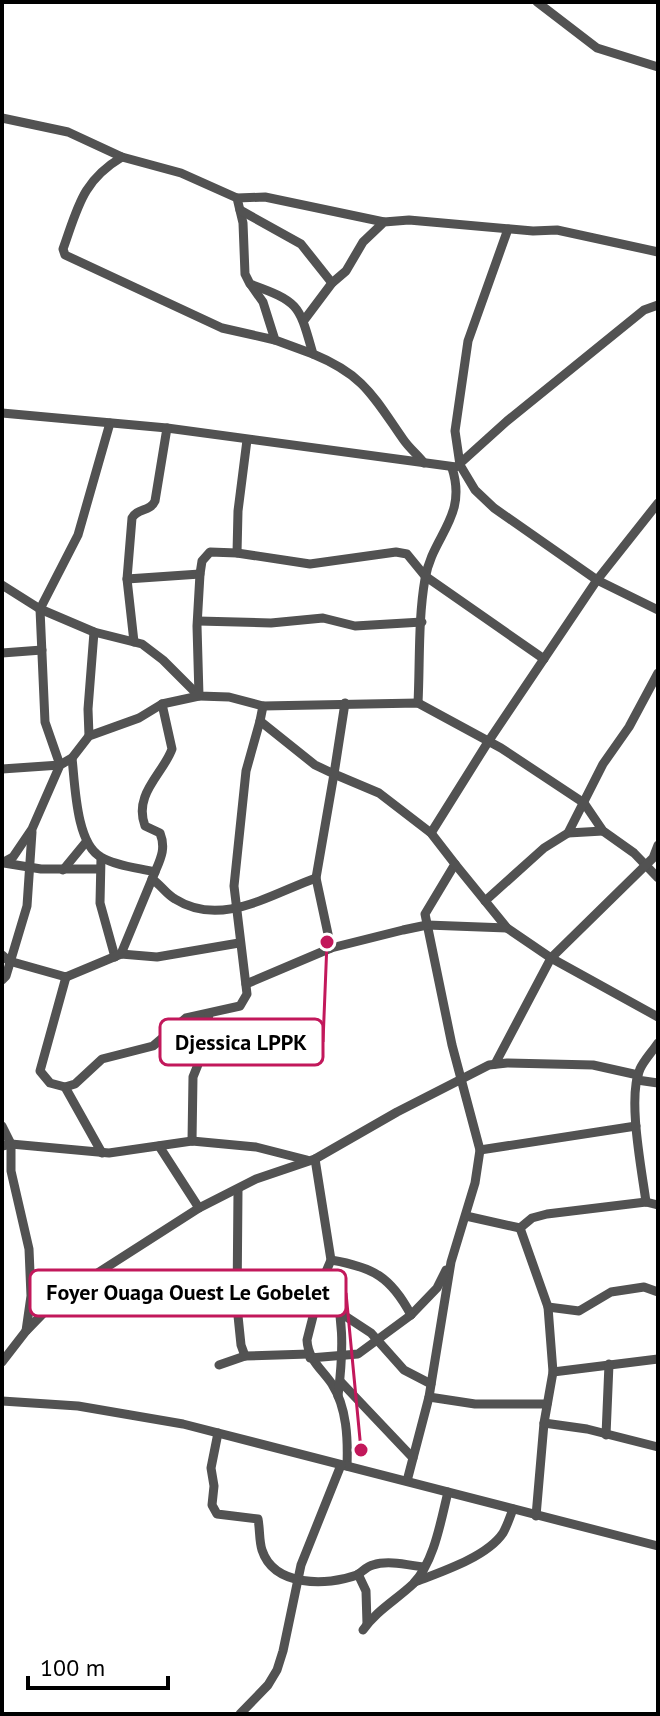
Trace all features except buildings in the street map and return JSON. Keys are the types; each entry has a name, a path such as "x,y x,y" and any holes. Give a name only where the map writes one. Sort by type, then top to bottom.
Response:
{"street":[{"path":"537,2 597,48 658,67"},
{"path":"2,118 68,132 122,157 181,173 237,198 265,197 384,222 409,220 533,231 557,230 658,252"},
{"path":"122,157 104,168 85,189 63,249 65,255 222,328 275,340 351,372 376,398 405,443 424,463"},
{"path":"237,198 243,223 245,274 263,302 275,340"},
{"path":"239,210 307,249 332,283"},
{"path":"305,319 332,283 346,271 363,242 384,222"},
{"path":"418,703 425,576 454,514 457,492 455,431 468,341 508,229"},
{"path":"250,284 300,310 313,354"},
{"path":"456,466 573,365 644,310 658,305"},
{"path":"2,413 167,428 456,466 494,508 597,580 658,610"},
{"path":"3,863 13,857 32,829 60,765 45,722 40,609 78,535 110,423"},
{"path":"134,642 127,579 132,518 152,507 155,501 167,428"},
{"path":"237,553 238,511 247,440"},
{"path":"431,833 597,580 658,503"},
{"path":"199,696 200,574 202,561 210,552 310,564 396,552 407,554 425,576 544,659"},
{"path":"127,579 200,574"},
{"path":"2,585 40,609 94,632 134,642 156,655 199,696"},
{"path":"198,621 271,623 323,618 355,626 422,622"},
{"path":"89,736 94,632"},
{"path":"2,653 42,650"},
{"path":"568,833 603,764 657,679"},
{"path":"2,769 60,765 72,758 89,736 139,718 162,704 199,696 229,697 263,706 418,703 501,748 584,803 603,831 634,853 658,878"},
{"path":"331,948 316,878 345,703"},
{"path":"118,956 163,850 160,833 145,826 142,818 149,784 172,749 162,704"},
{"path":"66,977 40,1071 50,1083 65,1087 85,1077 102,1059 153,1046 186,1018 240,1006 247,994 234,886 246,771 263,706"},
{"path":"260,721 315,765 379,793 431,833 507,928 551,958 658,1017"},
{"path":"72,758 77,803 86,842 101,858 154,876 176,900 209,912 235,909 316,878"},
{"path":"2,980 6,976 6,958 25,915 32,829"},
{"path":"485,901 544,848 568,833 603,831"},
{"path":"63,870 86,842"},
{"path":"495,1064 551,958 653,858 658,845"},
{"path":"101,858 100,903 118,956"},
{"path":"3,863 30,868 99,869"},
{"path":"407,1481 429,1397 451,1262 475,1183 480,1150 452,1045 425,914 455,864"},
{"path":"246,984 331,948 427,925 507,928"},
{"path":"6,958 66,977 118,956 157,957 239,943"},
{"path":"192,1141 193,1077 203,1052 209,1014"},
{"path":"646,1202 636,1126 638,1078 658,1043"},
{"path":"2,1362 57,1299 199,1208 256,1179 312,1160 462,1078 495,1064 593,1065 658,1083"},
{"path":"65,1087 102,1153"},
{"path":"2,1126 29,1249 31,1296 26,1331"},
{"path":"480,1150 636,1126"},
{"path":"6,1145 102,1153 192,1141 256,1147 312,1160"},
{"path":"159,1146 199,1208"},
{"path":"240,1714 268,1685 277,1670 310,1535 344,1466 348,1433 338,1396 310,1356 307,1340 331,1260 312,1160"},
{"path":"238,1190 237,1306 245,1356"},
{"path":"2,1195 15,1192"},
{"path":"520,1228 532,1218 540,1216 646,1202 658,1205"},
{"path":"466,1216 520,1228"},
{"path":"520,1228 548,1307 553,1372 544,1423 536,1516"},
{"path":"331,1260 358,1264 379,1274 399,1293 411,1315"},
{"path":"219,1365 245,1356 343,1357 358,1354 411,1315 437,1288 451,1262"},
{"path":"327,1272 339,1312 343,1357 338,1396"},
{"path":"548,1307 579,1311 611,1292 644,1287 658,1292"},
{"path":"339,1312 379,1340 404,1370 431,1384"},
{"path":"553,1372 658,1359"},
{"path":"606,1435 609,1364"},
{"path":"340,1381 413,1458"},
{"path":"429,1397 475,1404 547,1404"},
{"path":"2,1401 123,1412 218,1433 658,1546"},
{"path":"544,1423 587,1429 658,1447"},
{"path":"218,1433 211,1468 214,1486 212,1505 217,1514 258,1519 262,1550 274,1569 298,1580 331,1581 358,1574 372,1565 423,1567"},
{"path":"358,1574 366,1591 365,1627 415,1582 437,1541 448,1492"},
{"path":"415,1582 453,1568 489,1547 503,1533 513,1509"}],"place":[{"name":"Djessica LPPK","path":"327,942"},
{"name":"Foyer Ouaga Ouest Le Gobelet","path":"361,1450"}]}
